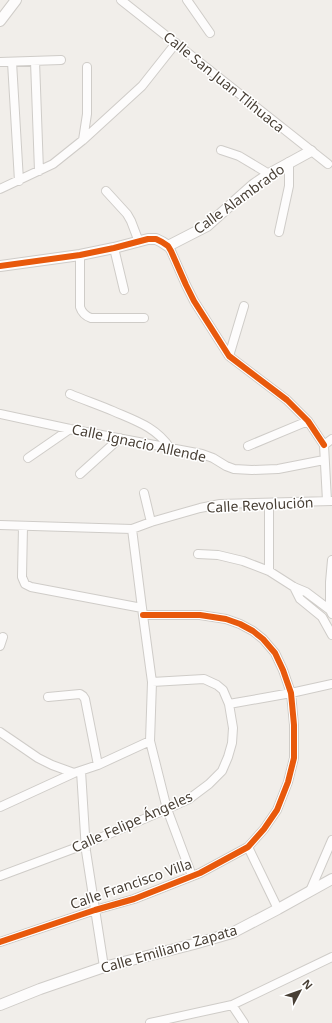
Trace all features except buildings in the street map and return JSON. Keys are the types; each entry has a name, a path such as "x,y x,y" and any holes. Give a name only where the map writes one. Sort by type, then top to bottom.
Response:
{"street":[{"path":"0,21 16,0"},
{"name":"Calle San Juan Tlihuaca","path":"121,0 328,164"},
{"path":"187,0 210,33"},
{"path":"0,189 53,164 83,140 142,86 176,43"},
{"path":"0,62 61,60"},
{"path":"35,61 39,171"},
{"path":"12,62 19,181"},
{"path":"83,140 87,114 87,67"},
{"path":"222,150 239,156 269,174"},
{"name":"Calle Alambrado","path":"168,246 207,226 253,185 289,162 311,151"},
{"path":"279,232 289,186 289,162"},
{"path":"106,191 127,214 139,242"},
{"path":"0,266 80,255 148,239 156,239 168,246 194,301 229,356 287,400 308,421 324,445 324,460 330,501"},
{"path":"114,248 124,290"},
{"path":"80,255 80,307 86,317 144,318"},
{"path":"229,356 244,306"},
{"path":"70,394 143,423 165,440 170,448"},
{"name":"Calle Ignacio Allende","path":"0,414 202,454 234,469 278,469 324,460"},
{"path":"248,446 308,421"},
{"path":"28,458 70,428"},
{"path":"80,474 120,438"},
{"path":"324,445 332,439"},
{"path":"144,493 151,522"},
{"name":"Calle Revolución","path":"0,525 132,528 200,508 220,504 330,501"},
{"path":"269,502 269,571"},
{"name":"Calle Francisco Villa","path":"0,942 95,910 134,899 200,873 248,847 278,810 288,782 294,758 292,693 275,653 263,639 253,631 226,619 200,615 142,611 30,587 25,584 22,577 23,526"},
{"path":"132,528 152,682 150,741 168,809 192,876"},
{"path":"198,554 218,555 243,561 269,571 294,587 306,592 331,612"},
{"path":"331,612 330,582 332,560"},
{"path":"294,587 300,599 322,617 332,634"},
{"path":"0,646 3,637"},
{"name":"Calle Felipe Ángeles","path":"0,876 86,844 168,809 189,798 209,784 222,771 232,743 233,728 229,704 223,690 217,685 204,679 152,682"},
{"path":"229,704 292,693 332,684"},
{"path":"48,697 80,694 83,696 85,699 98,765"},
{"path":"1,736 52,765 78,772"},
{"path":"0,806 78,772 98,765 150,741"},
{"path":"78,772 86,844 104,967"},
{"path":"310,891 332,840"},
{"path":"248,847 278,909"},
{"name":"Calle Emiliano Zapata","path":"0,1005 40,989 104,967 232,933 332,879"},
{"path":"150,1023 232,1005 332,957"},
{"path":"232,1005 244,1023"}],"cycle path":[{"path":"0,266 80,255 148,239 156,239 162,242 168,246 171,251 194,301 229,356 287,400 308,421 324,445"},
{"path":"0,942 95,910 134,899 200,873 248,847 264,829 277,810 288,782 294,758 294,725 291,693 275,653 263,639 253,631 226,619 200,615 143,615"}]}
